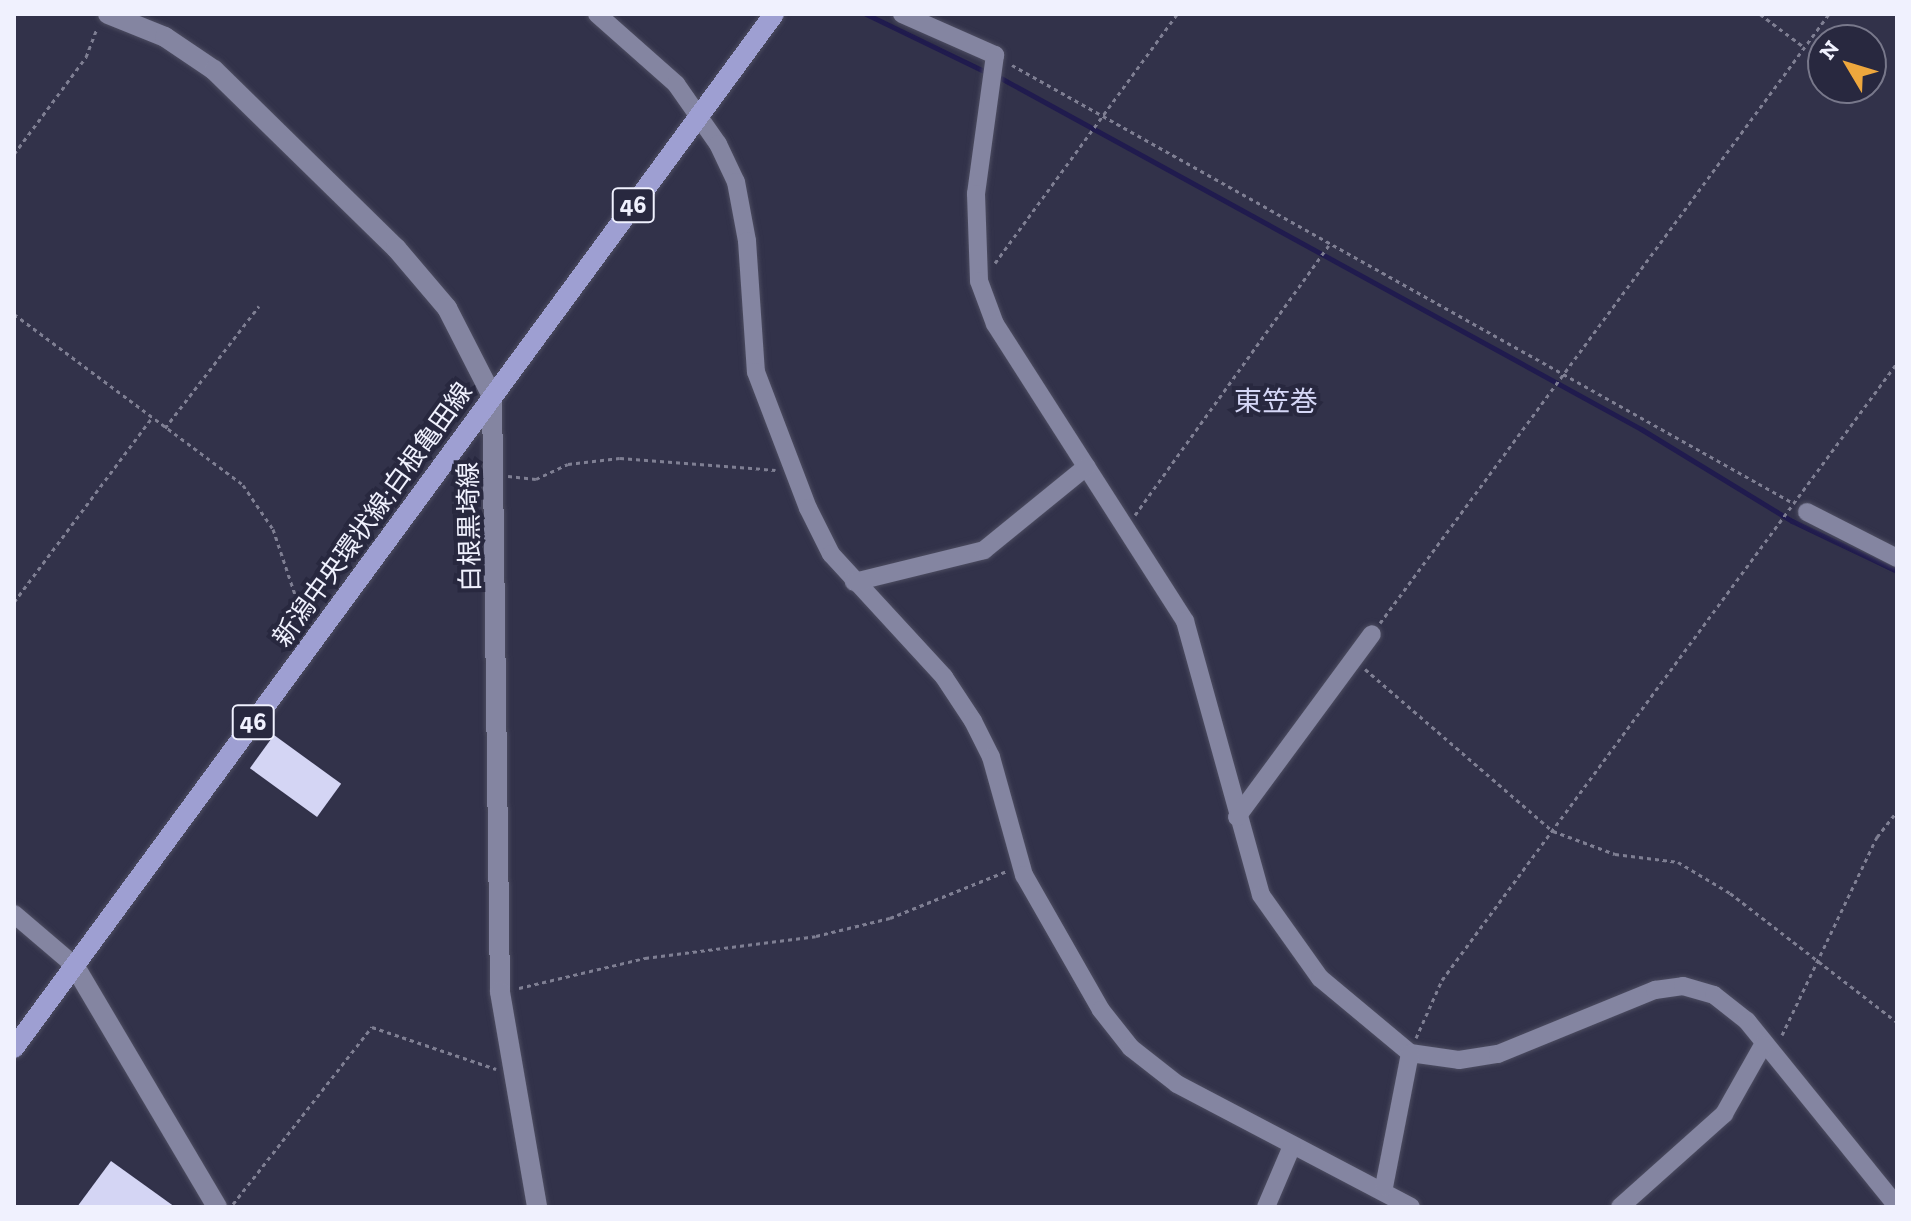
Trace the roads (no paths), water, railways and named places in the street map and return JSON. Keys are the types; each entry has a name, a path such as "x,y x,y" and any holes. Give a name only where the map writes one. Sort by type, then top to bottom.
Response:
{"main road":[{"name":"白根黒埼線","path":"105,14 165,37 214,70 364,215 447,308 492,396 497,475 500,992 537,1207"},
{"name":"新潟中央環状線;白根亀田線","path":"14,1048 774,14"},
{"path":"74,965 217,1207"}],"street":[{"path":"597,14 701,111 736,182 756,372 792,469 831,554 944,677 973,721 1021,865 1069,963 1131,1048 1177,1084 1292,1146 1384,1187 1411,1207"},
{"path":"902,14 995,55 976,194 979,281 995,324 1185,621 1237,817 1249,838 1261,895 1304,956 1410,1053 1459,1060 1498,1054 1597,1011 1683,986 1714,995 1763,1045 1897,1206"},
{"path":"854,582 984,550 1086,467"},
{"path":"1799,507 1897,558"},
{"path":"1237,817 1372,634"},
{"path":"14,914 74,965"},
{"path":"1620,1207 1724,1114 1763,1045"},
{"path":"1384,1187 1410,1053"},
{"path":"1266,1207 1292,1146"}],"waterway":[{"path":"866,14 988,73"},
{"path":"997,76 1641,429 1792,521 1897,571"}],"district":[{"name":"東笠巻","path":"1276,402"}]}
